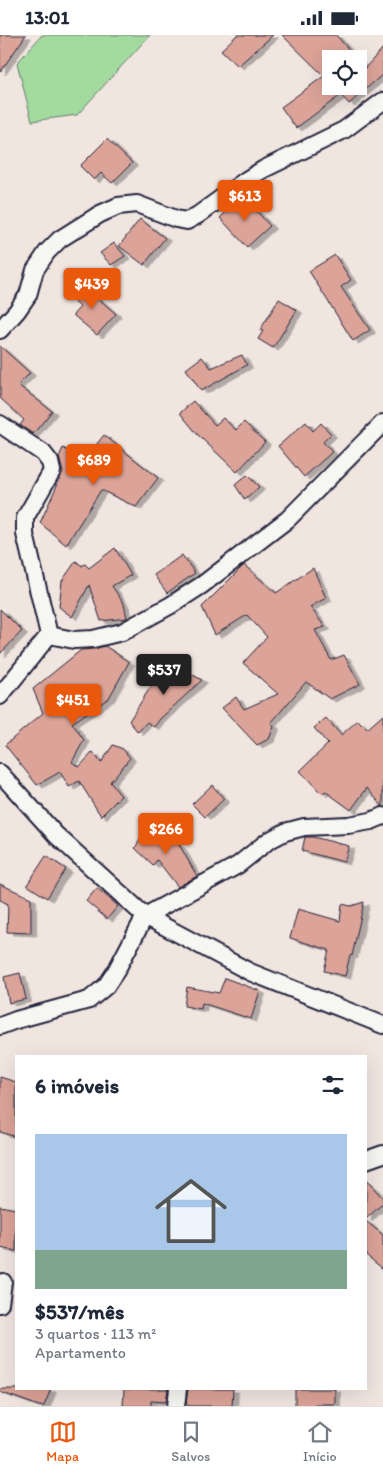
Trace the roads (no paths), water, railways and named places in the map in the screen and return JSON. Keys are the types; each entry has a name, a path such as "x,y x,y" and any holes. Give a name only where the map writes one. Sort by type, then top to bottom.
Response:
{"street":[{"path":"0,330 28,295 35,270 47,252 60,239 100,214 118,206 137,204 176,219 187,221 264,169 344,130 383,101"},
{"path":"49,635 74,640 94,639 122,632 171,605 202,585 288,519 383,423"},
{"path":"0,424 43,453 50,462 52,471 26,518 25,534 49,635"},
{"path":"0,697 49,635"},
{"path":"0,773 56,835 145,916 250,972 383,1025"},
{"path":"0,1026 16,1019 89,1000 106,986 116,971 145,916 238,865 268,841 285,832 304,827 348,825 371,821 383,815"},
{"path":"367,1160 383,1154"},
{"path":"0,1304 6,1283"},
{"path":"176,1406 178,1390"}]}
